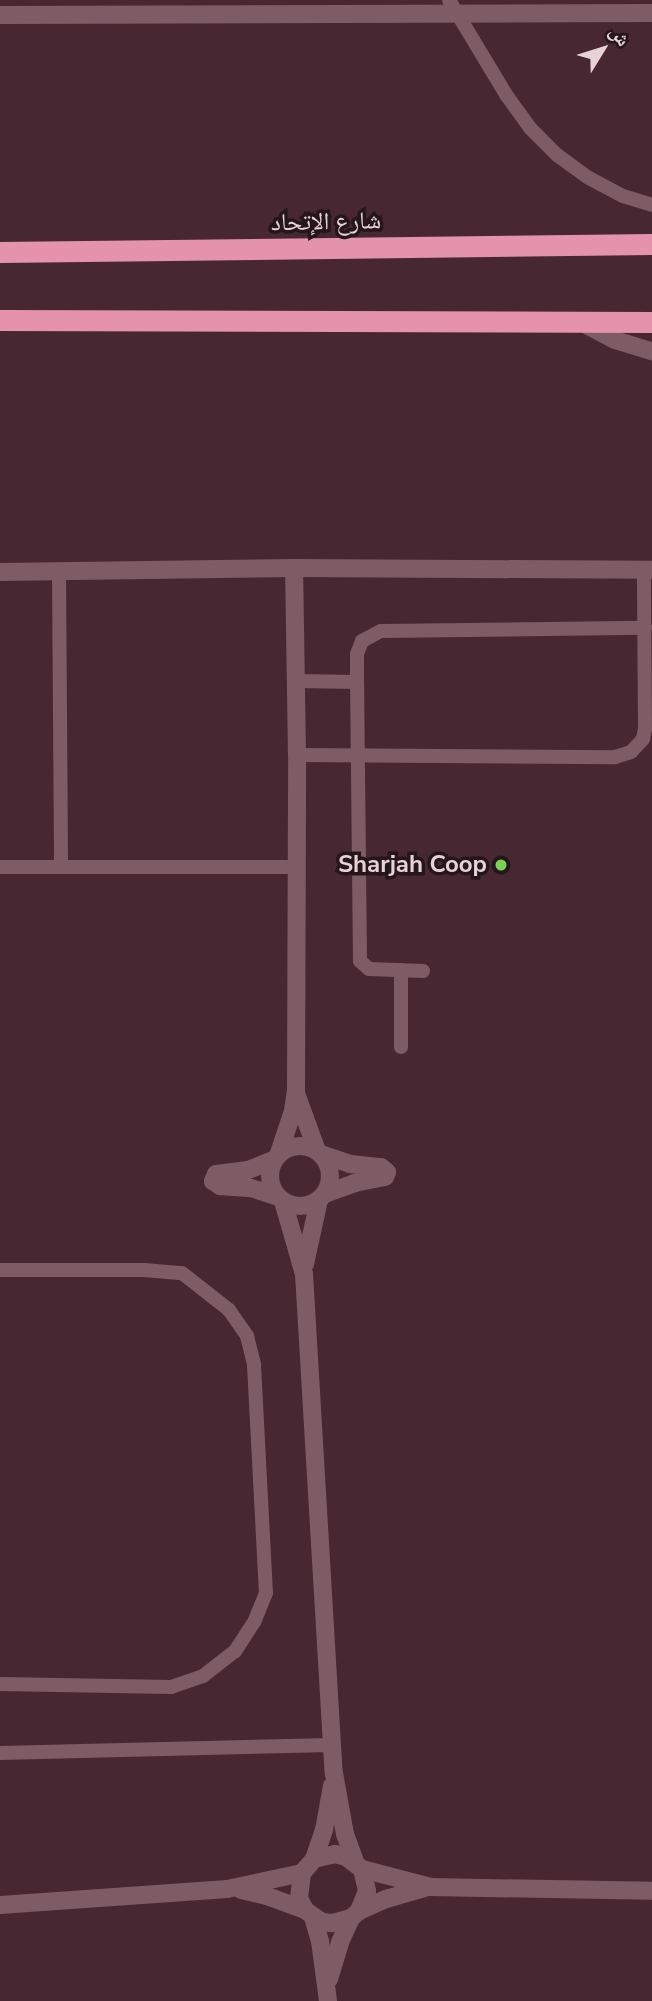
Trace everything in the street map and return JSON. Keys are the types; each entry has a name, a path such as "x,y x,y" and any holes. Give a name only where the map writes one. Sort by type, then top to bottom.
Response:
{"highway":[{"name":"شارع الإتحاد","path":"0,252 652,244"},
{"path":"0,320 652,322"}],"street":[{"path":"0,15 317,7 454,7 652,13"},
{"path":"581,322 615,340 652,351"},
{"path":"294,568 297,755 296,1089 293,1111 269,1175 280,1199 304,1274 334,1773 345,1834 367,1891 335,1955 328,1993"},
{"path":"0,572 294,568 648,570"},
{"path":"296,1089 319,1152 330,1173 304,1274"},
{"path":"291,1146 305,1146 319,1152 350,1164 381,1167 387,1172 385,1177 343,1186 307,1205 295,1206 251,1188 220,1186 213,1181 216,1174 248,1170 276,1157 291,1146"},
{"path":"328,1993 309,1914 299,1898 302,1873 314,1859 324,1830 334,1773"},
{"path":"314,1859 335,1854 358,1866 431,1887"},
{"path":"0,1905 227,1889 302,1873"},
{"path":"227,1889 267,1896 332,1923 394,1896 431,1887 652,1891"}],"lane":[{"path":"454,7 507,96 530,128 557,155 589,178 623,196 652,205"},
{"path":"297,755 623,756 637,747 643,739 648,570"},
{"path":"59,571 61,867"},
{"path":"423,971 369,969 360,961 357,682 359,647 368,636 380,631 645,628"},
{"path":"296,681 357,682"},
{"path":"0,867 295,867"},
{"path":"401,970 401,1047"},
{"path":"0,1270 144,1270 182,1273 229,1310 247,1336 254,1365 266,1593 254,1622 235,1651 203,1676 171,1687 0,1684"},
{"path":"0,1753 332,1745"}],"place":[{"name":"Sharjah Coop","path":"501,865"}]}
